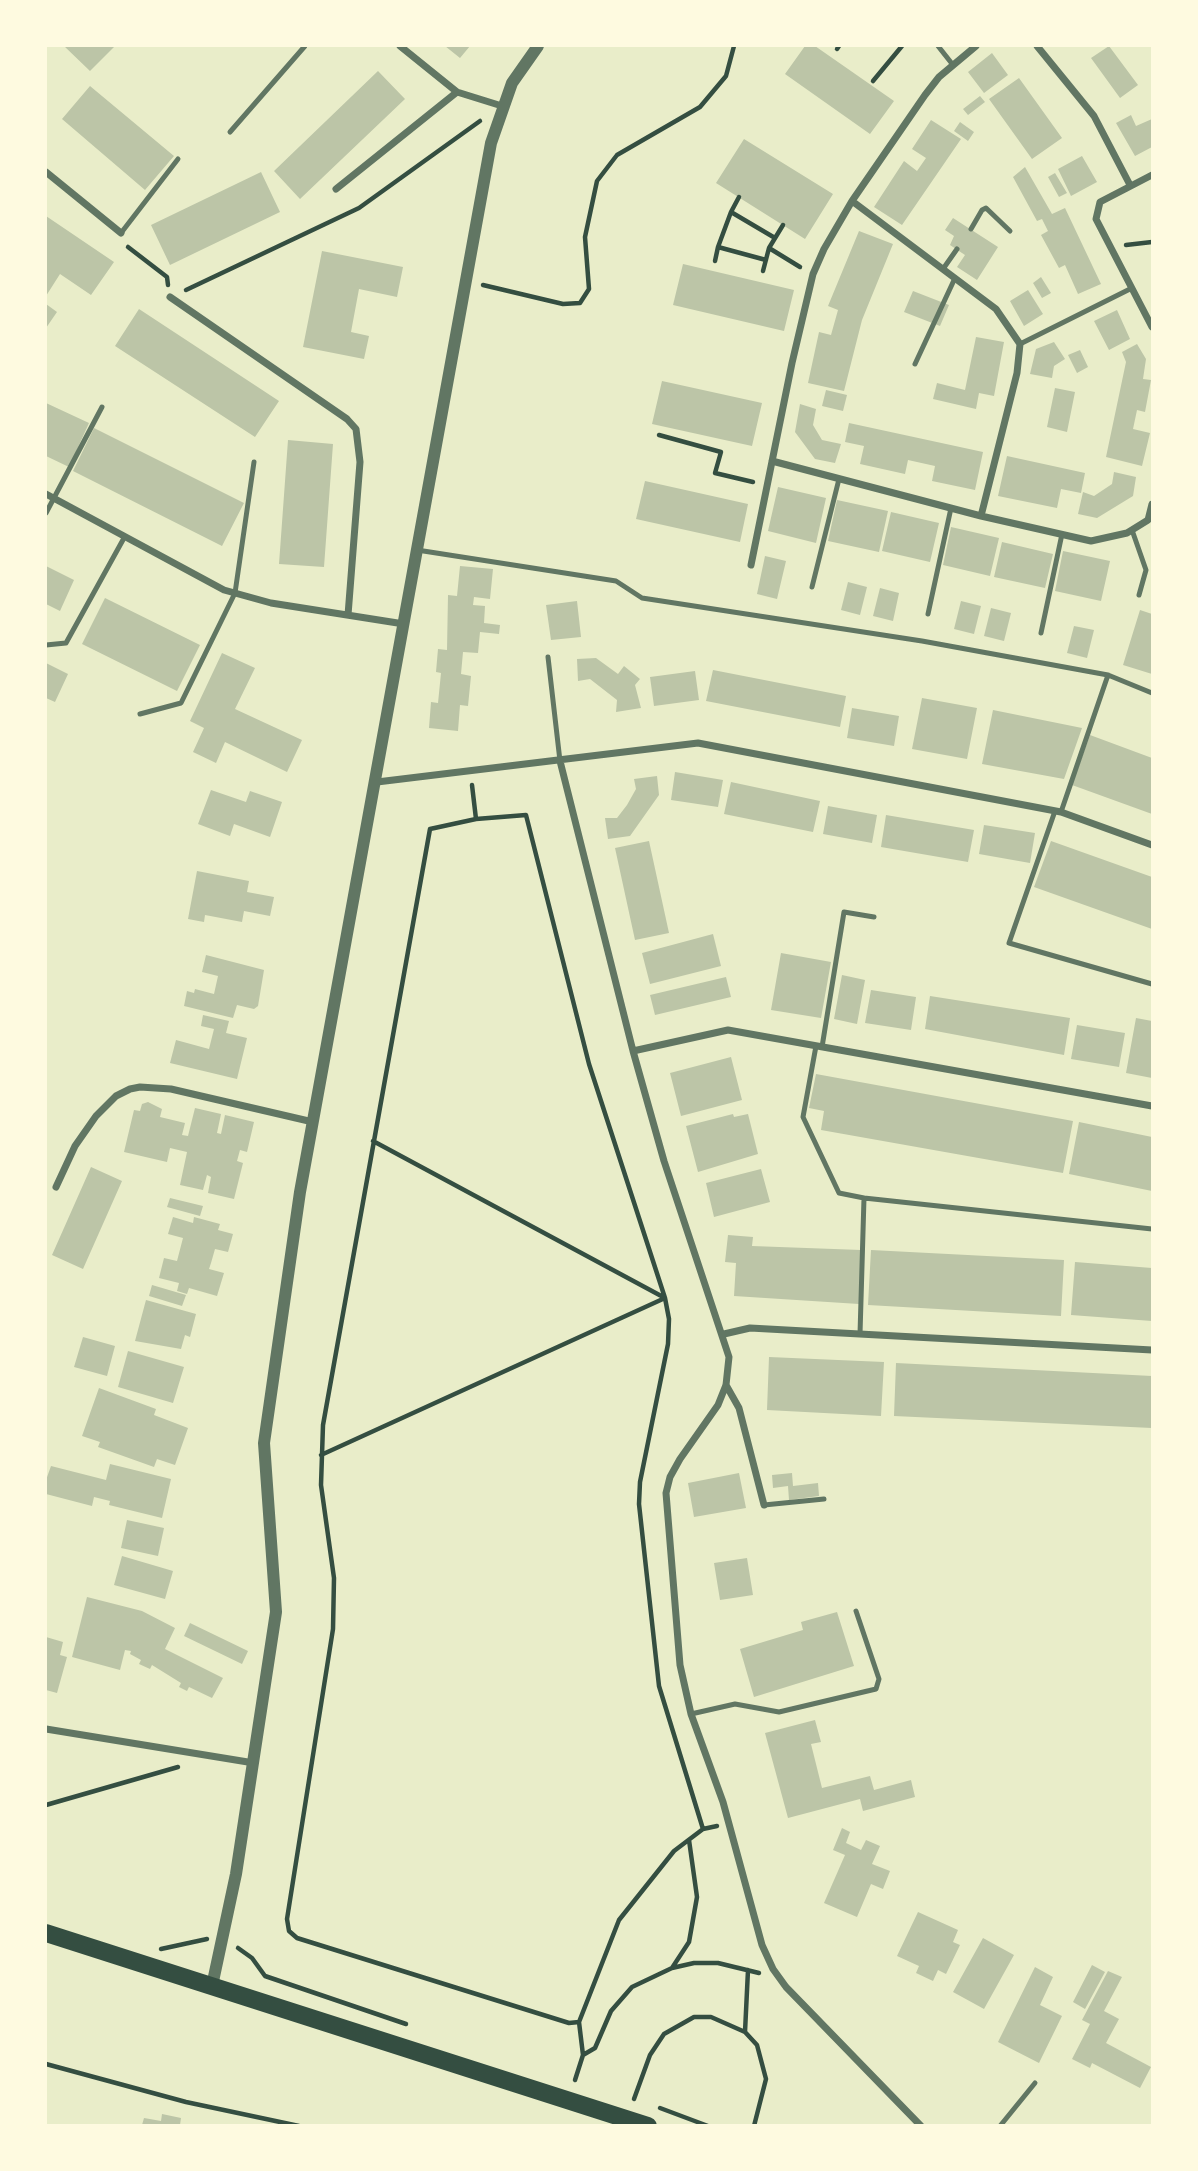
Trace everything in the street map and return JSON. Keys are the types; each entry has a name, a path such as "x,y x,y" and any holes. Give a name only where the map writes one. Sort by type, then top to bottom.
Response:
{"main road":[{"path":"46,1933 648,2126"}],"street":[{"path":"400,46 457,93 502,106"},
{"path":"212,1986 255,1763 276,1612 264,1443 313,1122 377,782 491,143 512,83 538,46"},
{"path":"751,565 813,274 852,201 925,94 976,46"},
{"path":"1037,46 1094,116 1130,185"},
{"path":"336,189 457,93"},
{"path":"46,172 121,233"},
{"path":"1153,175 1101,202 1097,219 1153,327"},
{"path":"852,201 996,309 1020,344 1017,373 981,516"},
{"path":"170,297 347,419 356,429 360,462 348,615"},
{"path":"772,461 981,516 1091,541 1132,530 1150,521 1153,504"},
{"path":"49,496 235,593 404,624"},
{"path":"377,782 698,743 1058,812 1153,845"},
{"path":"560,761 633,1051 681,1212 724,1334 729,1357 726,1385 718,1405 675,1468 666,1493 680,1665 691,1714 729,1823 762,1945 773,1969 786,1987 917,2124"},
{"path":"633,1051 728,1030 1153,1106"},
{"path":"56,1187 75,1146 96,1116 116,1096 130,1089 171,1089 313,1122"},
{"path":"724,1334 750,1328 1153,1350"},
{"path":"726,1385 739,1408 764,1505"},
{"path":"46,1728 255,1763"}],"lane":[{"path":"230,132 304,46"},
{"path":"938,46 953,65"},
{"path":"121,233 178,159"},
{"path":"971,229 986,208 1010,231"},
{"path":"943,269 957,249"},
{"path":"915,364 955,278"},
{"path":"1020,344 1132,288"},
{"path":"46,513 49,496 102,407"},
{"path":"140,714 181,704 235,593 254,462"},
{"path":"812,587 839,479"},
{"path":"928,614 951,508"},
{"path":"1132,530 1146,570 1139,595"},
{"path":"1041,633 1062,534"},
{"path":"46,645 66,643 124,537"},
{"path":"417,550 616,581 642,598 922,641 1108,675 1153,693"},
{"path":"548,657 560,761"},
{"path":"1108,675 1009,943 1153,984"},
{"path":"874,917 844,912 803,1117 839,1194 1153,1229"},
{"path":"860,1334 864,1198"},
{"path":"764,1505 824,1499"},
{"path":"691,1714 735,1704 779,1712 876,1689 879,1679 856,1612"},
{"path":"1000,2126 1035,2083"}],"path":[{"path":"465,281 564,304 580,303 589,289 585,237 597,181 617,155 700,107 726,76 734,46"},
{"path":"873,81 902,46"},
{"path":"121,233 129,250 167,277 170,297 359,208 502,106"},
{"path":"715,261 731,212 739,197"},
{"path":"731,212 775,239"},
{"path":"763,271 769,248 783,225"},
{"path":"1112,250 1133,243 1153,242"},
{"path":"718,247 766,260"},
{"path":"769,248 813,274"},
{"path":"659,435 721,452 715,473 754,482"},
{"path":"471,771 476,819"},
{"path":"579,2022 569,2023 297,1938 289,1931 287,1920 333,1629 334,1578 321,1485 323,1424 430,829 476,819 526,816 589,1064 665,1298 669,1319 668,1344 640,1482 639,1504 659,1686 703,1829"},
{"path":"373,1140 665,1298"},
{"path":"321,1455 665,1298"},
{"path":"46,1805 161,1773 208,1755"},
{"path":"575,2080 583,2055 579,2022 619,1920 674,1851 703,1829 729,1823"},
{"path":"672,1968 689,1942 694,1921 697,1897 689,1839"},
{"path":"159,1949 200,1938 222,1941 236,1946 252,1958 265,1976 409,2025"},
{"path":"583,2055 595,2048 620,1997 632,1987 672,1968 718,1963 760,1973 773,1969"},
{"path":"745,2032 748,1970"},
{"path":"634,2099 650,2055 664,2034 694,2017 711,2017 745,2032 757,2045 766,2079 754,2126"},
{"path":"46,2064 186,2102 299,2126"},
{"path":"562,2076 587,2084"},
{"path":"623,2096 708,2126"}],"building":[{"path":"64,46 115,46 90,71"},
{"path":"445,46 470,46 460,58"},
{"path":"805,46 815,46 894,101 870,134 785,74"},
{"path":"1109,46 1138,85 1120,98 1091,58"},
{"path":"992,53 1008,75 984,93 968,72"},
{"path":"378,71 405,99 300,199 274,171"},
{"path":"1019,78 1062,138 1032,159 989,99"},
{"path":"90,86 174,156 145,190 62,119"},
{"path":"980,96 985,102 968,115 963,109"},
{"path":"1131,115 1136,126 1152,119 1152,147 1135,156 1116,123"},
{"path":"931,120 961,139 902,225 874,207 904,161 917,171 926,158 912,149"},
{"path":"960,122 974,132 968,141 954,131"},
{"path":"744,139 833,194 805,239 716,183"},
{"path":"1082,156 1097,182 1071,196 1058,169"},
{"path":"1025,167 1052,214 1065,208 1101,284 1078,294 1065,265 1059,268 1041,235 1048,231 1042,219 1037,221 1013,177"},
{"path":"261,172 280,212 170,265 151,225"},
{"path":"1055,173 1067,193 1059,197 1048,177"},
{"path":"46,216 114,262 91,295 60,274 46,296"},
{"path":"953,218 998,247 977,280 957,267 965,255 950,245 954,236 945,230"},
{"path":"859,231 893,244 862,320 844,391 808,383 819,332 831,335 838,310 828,306"},
{"path":"322,251 403,267 397,297 359,289 351,332 369,336 364,359 303,347"},
{"path":"683,264 794,290 784,331 673,305"},
{"path":"1041,277 1051,293 1042,298 1033,283"},
{"path":"1028,290 1043,314 1024,326 1010,301"},
{"path":"913,291 949,305 940,326 904,312"},
{"path":"46,304 57,312 46,328"},
{"path":"139,309 279,401 255,437 115,346"},
{"path":"1117,310 1130,339 1109,350 1094,321"},
{"path":"976,337 1004,342 994,396 979,393 976,409 933,399 937,383 965,390"},
{"path":"1054,342 1065,359 1054,366 1052,378 1030,374 1036,349"},
{"path":"1137,344 1146,359 1143,379 1151,380 1145,412 1137,410 1133,429 1150,433 1142,466 1106,457 1126,362 1122,352"},
{"path":"1080,350 1088,367 1077,373 1068,355"},
{"path":"662,381 762,403 752,446 652,424"},
{"path":"1055,388 1075,392 1067,432 1047,427"},
{"path":"826,390 847,395 843,411 822,406"},
{"path":"46,403 89,423 69,467 46,456"},
{"path":"800,404 816,409 813,425 822,440 841,444 835,463 815,459 795,432"},
{"path":"849,423 983,452 975,490 932,481 935,466 908,460 905,474 860,464 864,446 845,442"},
{"path":"94,428 244,503 222,546 73,471"},
{"path":"288,440 333,444 324,567 279,564"},
{"path":"1007,456 1085,473 1081,493 1061,489 1057,508 998,496"},
{"path":"1114,472 1136,477 1133,496 1097,518 1078,514 1083,492 1094,496 1112,484"},
{"path":"645,481 748,504 740,542 636,519"},
{"path":"778,487 826,498 816,543 768,531"},
{"path":"837,500 888,511 879,552 828,541"},
{"path":"891,512 939,523 930,562 882,551"},
{"path":"951,527 999,538 990,576 943,565"},
{"path":"1002,542 1053,554 1045,588 994,577"},
{"path":"1063,551 1110,561 1101,601 1055,591"},
{"path":"765,556 786,561 777,599 757,594"},
{"path":"46,566 74,580 60,611 46,604"},
{"path":"460,566 493,569 490,599 474,597 473,605 485,606 484,623 500,625 499,634 480,632 478,653 463,652 461,674 471,676 468,706 460,705 458,731 429,728 431,702 438,703 441,673 436,672 438,649 447,650 448,595 457,596"},
{"path":"848,582 867,587 860,615 841,610"},
{"path":"880,588 899,593 893,621 873,616"},
{"path":"105,598 200,645 177,691 82,644"},
{"path":"577,601 581,637 551,640 546,605"},
{"path":"961,601 981,606 974,634 954,629"},
{"path":"991,608 1011,613 1004,641 984,636"},
{"path":"1140,610 1152,614 1152,674 1123,665"},
{"path":"1074,626 1094,630 1087,658 1067,653"},
{"path":"222,653 255,668 235,709 302,740 287,772 225,742 216,763 193,752 204,728 190,721"},
{"path":"596,658 618,674 624,666 640,679 635,685 641,708 616,712 617,700 590,679 578,681 577,659"},
{"path":"46,663 68,674 55,702 46,698"},
{"path":"713,670 846,696 840,727 706,701"},
{"path":"695,671 699,700 654,706 650,677"},
{"path":"922,698 977,708 967,759 912,749"},
{"path":"852,708 899,716 894,746 847,738"},
{"path":"993,710 1082,728 1064,779 982,764"},
{"path":"1090,735 1152,758 1152,814 1072,785"},
{"path":"675,772 723,780 718,807 671,800"},
{"path":"657,776 659,795 630,836 608,839 605,818 617,818 627,805 636,789 634,779"},
{"path":"731,782 820,801 813,832 724,814"},
{"path":"211,790 246,802 250,791 282,802 270,837 234,824 230,836 198,824"},
{"path":"828,806 877,815 872,843 823,834"},
{"path":"886,815 974,830 968,862 881,847"},
{"path":"984,825 1035,833 1030,863 979,854"},
{"path":"649,841 669,933 635,940 615,848"},
{"path":"1051,841 1152,877 1152,929 1034,887"},
{"path":"197,871 249,881 247,892 274,897 270,916 244,911 242,922 205,915 204,922 188,919"},
{"path":"713,934 721,966 650,984 642,953"},
{"path":"781,953 831,962 821,1018 771,1010"},
{"path":"206,955 264,970 258,1006 254,1009 237,1005 233,1018 184,1006 187,991 194,993 195,989 214,994 218,976 202,972"},
{"path":"842,975 865,980 857,1024 834,1019"},
{"path":"726,977 731,997 655,1015 650,995"},
{"path":"871,990 916,997 911,1030 865,1023"},
{"path":"930,996 1070,1018 1064,1055 925,1029"},
{"path":"203,1015 229,1021 226,1033 247,1038 237,1079 170,1063 176,1040 209,1049 214,1029 201,1026"},
{"path":"1136,1018 1152,1021 1152,1078 1126,1073"},
{"path":"1077,1025 1125,1033 1119,1067 1071,1059"},
{"path":"731,1057 742,1100 681,1116 670,1073"},
{"path":"816,1074 1073,1121 1063,1173 821,1130 824,1111 809,1108"},
{"path":"148,1102 162,1109 160,1117 185,1123 182,1135 188,1136 195,1108 221,1114 217,1133 221,1134 225,1115 254,1122 247,1152 240,1150 237,1161 243,1163 234,1199 208,1193 211,1177 207,1175 203,1190 180,1185 187,1152 170,1148 167,1162 124,1152 134,1110 140,1111 142,1104"},
{"path":"733,1114 734,1117 748,1114 758,1154 698,1172 686,1126"},
{"path":"1079,1122 1152,1137 1152,1191 1069,1174"},
{"path":"91,1167 122,1181 83,1269 52,1255"},
{"path":"761,1169 770,1202 714,1217 706,1183"},
{"path":"170,1198 203,1206 200,1216 167,1207"},
{"path":"173,1217 193,1223 194,1217 220,1224 218,1230 233,1234 228,1252 215,1249 209,1269 224,1273 217,1296 189,1288 187,1294 177,1291 179,1283 159,1278 164,1258 177,1261 183,1238 168,1234"},
{"path":"728,1235 753,1237 752,1246 861,1250 859,1304 734,1296 736,1263 725,1262"},
{"path":"871,1250 1064,1260 1061,1316 868,1305"},
{"path":"1075,1262 1152,1268 1152,1321 1071,1315"},
{"path":"152,1285 186,1295 182,1306 149,1296"},
{"path":"146,1300 196,1314 190,1337 185,1335 181,1349 135,1341"},
{"path":"83,1337 115,1346 107,1376 74,1367"},
{"path":"128,1351 184,1367 173,1403 118,1387"},
{"path":"769,1357 884,1362 881,1416 767,1410"},
{"path":"896,1363 1152,1376 1152,1428 894,1416"},
{"path":"99,1388 156,1409 154,1415 188,1428 175,1465 157,1459 154,1467 98,1447 100,1442 82,1436"},
{"path":"110,1464 171,1479 162,1518 109,1505 110,1501 94,1497 92,1506 46,1494 46,1480 51,1466 106,1480"},
{"path":"739,1473 746,1508 694,1517 688,1483"},
{"path":"792,1473 793,1486 818,1483 819,1496 789,1500 788,1486 773,1488 772,1475"},
{"path":"127,1520 164,1528 158,1556 121,1548"},
{"path":"122,1556 173,1571 165,1599 114,1585"},
{"path":"747,1558 753,1595 720,1600 714,1563"},
{"path":"87,1597 142,1611 175,1628 165,1649 223,1678 212,1698 189,1687 187,1691 179,1687 181,1683 152,1665 150,1669 139,1664 141,1660 130,1654 131,1651 125,1650 120,1670 72,1657"},
{"path":"837,1612 854,1666 754,1697 740,1649 803,1630 801,1622"},
{"path":"190,1623 248,1651 242,1664 184,1636"},
{"path":"46,1637 63,1642 60,1655 67,1657 57,1693 46,1690"},
{"path":"815,1720 821,1742 811,1744 822,1788 870,1776 874,1790 911,1780 915,1797 863,1811 860,1799 788,1818 765,1733"},
{"path":"842,1828 850,1832 846,1843 861,1850 866,1840 880,1846 872,1864 890,1871 883,1889 871,1884 857,1917 824,1903 845,1855 833,1850"},
{"path":"918,1912 958,1930 953,1942 960,1945 946,1974 938,1970 933,1981 916,1973 919,1966 897,1956"},
{"path":"983,1938 1014,1955 984,2009 953,1992"},
{"path":"1092,1965 1105,1972 1085,2009 1073,2002"},
{"path":"1035,1967 1053,1977 1040,2005 1062,2016 1039,2063 998,2042"},
{"path":"1108,1971 1122,1977 1104,2011 1119,2019 1106,2043 1151,2067 1140,2088 1092,2063 1090,2068 1072,2059 1090,2024 1082,2020"},
{"path":"162,2114 181,2118 180,2125 142,2125 144,2118 161,2121"}]}
